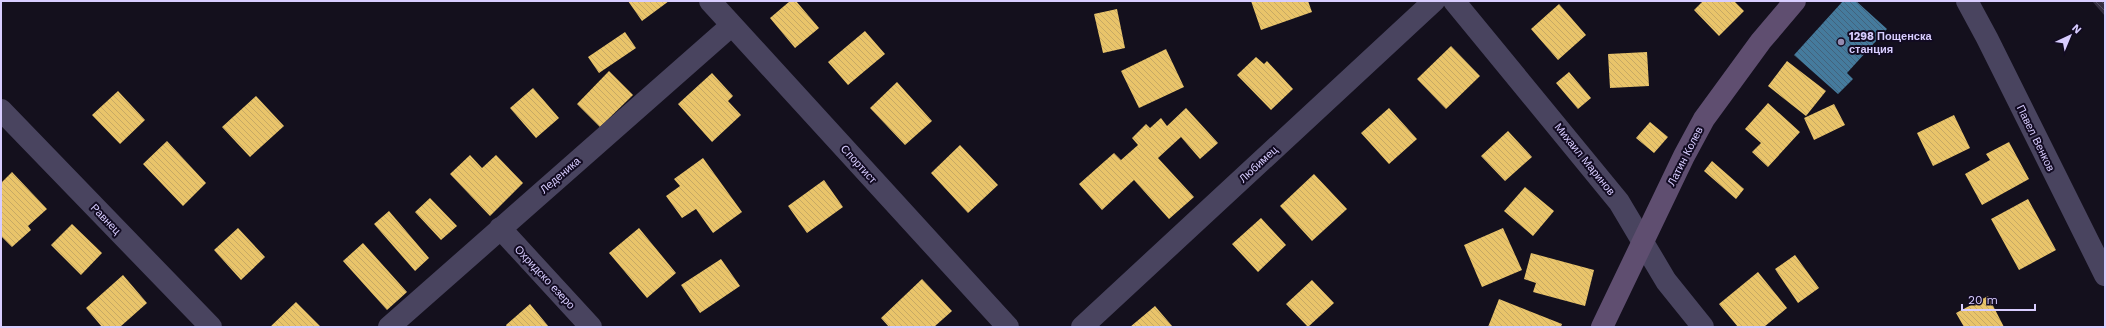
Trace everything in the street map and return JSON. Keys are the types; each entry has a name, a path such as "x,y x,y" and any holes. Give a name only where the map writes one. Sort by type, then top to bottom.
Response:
{"main road":[{"name":"Латин Колев","path":"1602,327 1642,241 1704,119 1761,41 1795,1"}],"street":[{"name":"Спортист","path":"710,1 1008,327"},
{"name":"Любимец","path":"1082,327 1434,1"},
{"name":"Михаил Маринов","path":"1454,1 1619,202 1666,281 1703,327"},
{"name":"Павел Венков","path":"1967,1 1987,38 2105,275"},
{"name":"Леденика","path":"389,327 732,26"},
{"name":"Равнец","path":"1,110 211,327"},
{"name":"Охридско езеро","path":"500,228 591,327"}],"building: Homes":[{"path":"628,1 669,1 642,21"},
{"path":"790,1 796,1 819,28 795,48 770,18"},
{"path":"1251,1 1308,1 1312,12 1261,30"},
{"path":"1703,1 1734,1 1744,11 1719,36 1694,10"},
{"path":"1559,4 1586,35 1558,60 1531,29"},
{"path":"1117,9 1125,48 1103,53 1094,14"},
{"path":"865,31 885,54 848,85 828,62"},
{"path":"625,32 636,48 599,73 588,57"},
{"path":"1451,46 1480,76 1446,109 1417,79"},
{"path":"1166,49 1184,87 1139,108 1121,71"},
{"path":"1647,52 1649,86 1610,88 1608,54"},
{"path":"1256,57 1264,64 1267,61 1293,89 1271,110 1237,75"},
{"path":"1787,61 1826,91 1806,116 1768,86"},
{"path":"609,71 633,95 600,127 577,104"},
{"path":"1569,72 1591,98 1578,109 1556,83"},
{"path":"712,73 733,96 728,101 741,115 712,142 678,104"},
{"path":"897,82 932,121 905,145 870,108"},
{"path":"533,88 559,118 536,138 510,108"},
{"path":"118,91 145,120 120,144 92,115"},
{"path":"256,96 284,126 250,157 222,127"},
{"path":"1768,103 1800,132 1768,167 1752,152 1761,143 1745,129"},
{"path":"1834,104 1845,125 1814,140 1804,118"},
{"path":"1186,108 1218,143 1200,159 1181,137 1158,158 1194,197 1169,219 1134,180 1102,210 1079,184 1114,153 1121,160 1138,145 1132,138 1146,124 1150,128 1161,118 1167,126"},
{"path":"1389,108 1417,139 1389,164 1361,133"},
{"path":"1954,115 1970,148 1933,166 1917,133"},
{"path":"1650,122 1668,137 1654,153 1636,138"},
{"path":"1508,131 1532,157 1505,181 1481,156"},
{"path":"167,141 206,183 183,206 143,164"},
{"path":"2009,142 2029,179 1982,205 1965,174 1990,160 1986,154"},
{"path":"960,145 998,185 968,213 931,173"},
{"path":"470,155 482,168 496,155 523,183 490,216 450,174"},
{"path":"703,158 742,212 713,233 696,209 682,218 666,196 680,186 674,179"},
{"path":"1712,161 1744,189 1736,199 1704,171"},
{"path":"12,172 47,209 28,226 31,230 12,247 1,236 1,183"},
{"path":"1314,174 1347,209 1312,241 1280,206"},
{"path":"824,180 843,207 807,233 788,206"},
{"path":"1525,187 1554,211 1533,236 1504,211"},
{"path":"430,198 457,226 441,240 415,212"},
{"path":"2028,199 2056,250 2019,270 1991,219"},
{"path":"389,211 429,258 415,271 374,224"},
{"path":"1261,218 1286,245 1258,272 1232,244"},
{"path":"72,224 102,253 81,275 51,245"},
{"path":"238,228 265,257 241,280 214,250"},
{"path":"639,228 676,273 647,298 609,253"},
{"path":"1503,228 1522,270 1482,287 1464,245"},
{"path":"363,243 407,292 387,310 343,261"},
{"path":"1531,253 1594,270 1585,306 1533,292 1536,283 1524,279"},
{"path":"1795,255 1819,288 1798,303 1775,269"},
{"path":"721,259 740,286 700,313 681,285"},
{"path":"1758,272 1787,308 1764,327 1738,327 1719,304"},
{"path":"123,275 147,303 120,327 102,327 86,308"},
{"path":"922,279 952,311 934,327 889,327 881,318"},
{"path":"1312,280 1334,303 1308,327 1286,304"},
{"path":"1988,296 2004,327 1964,327 1956,313"},
{"path":"1499,299 1562,324 1561,327 1488,327"},
{"path":"296,302 321,327 270,327"},
{"path":"530,304 549,327 507,327 506,325"},
{"path":"1155,306 1173,327 1130,327"}],"building: Public":[{"name":"1298 Пощенска станция","path":"1843,1 1856,1 1887,29 1847,73 1853,79 1838,94 1794,55"}],"building: Other":[{"path":"2092,1 2105,1 2105,16"}],"place":[{"name":"1298 Пощенска станция","path":"1841,42"}]}
